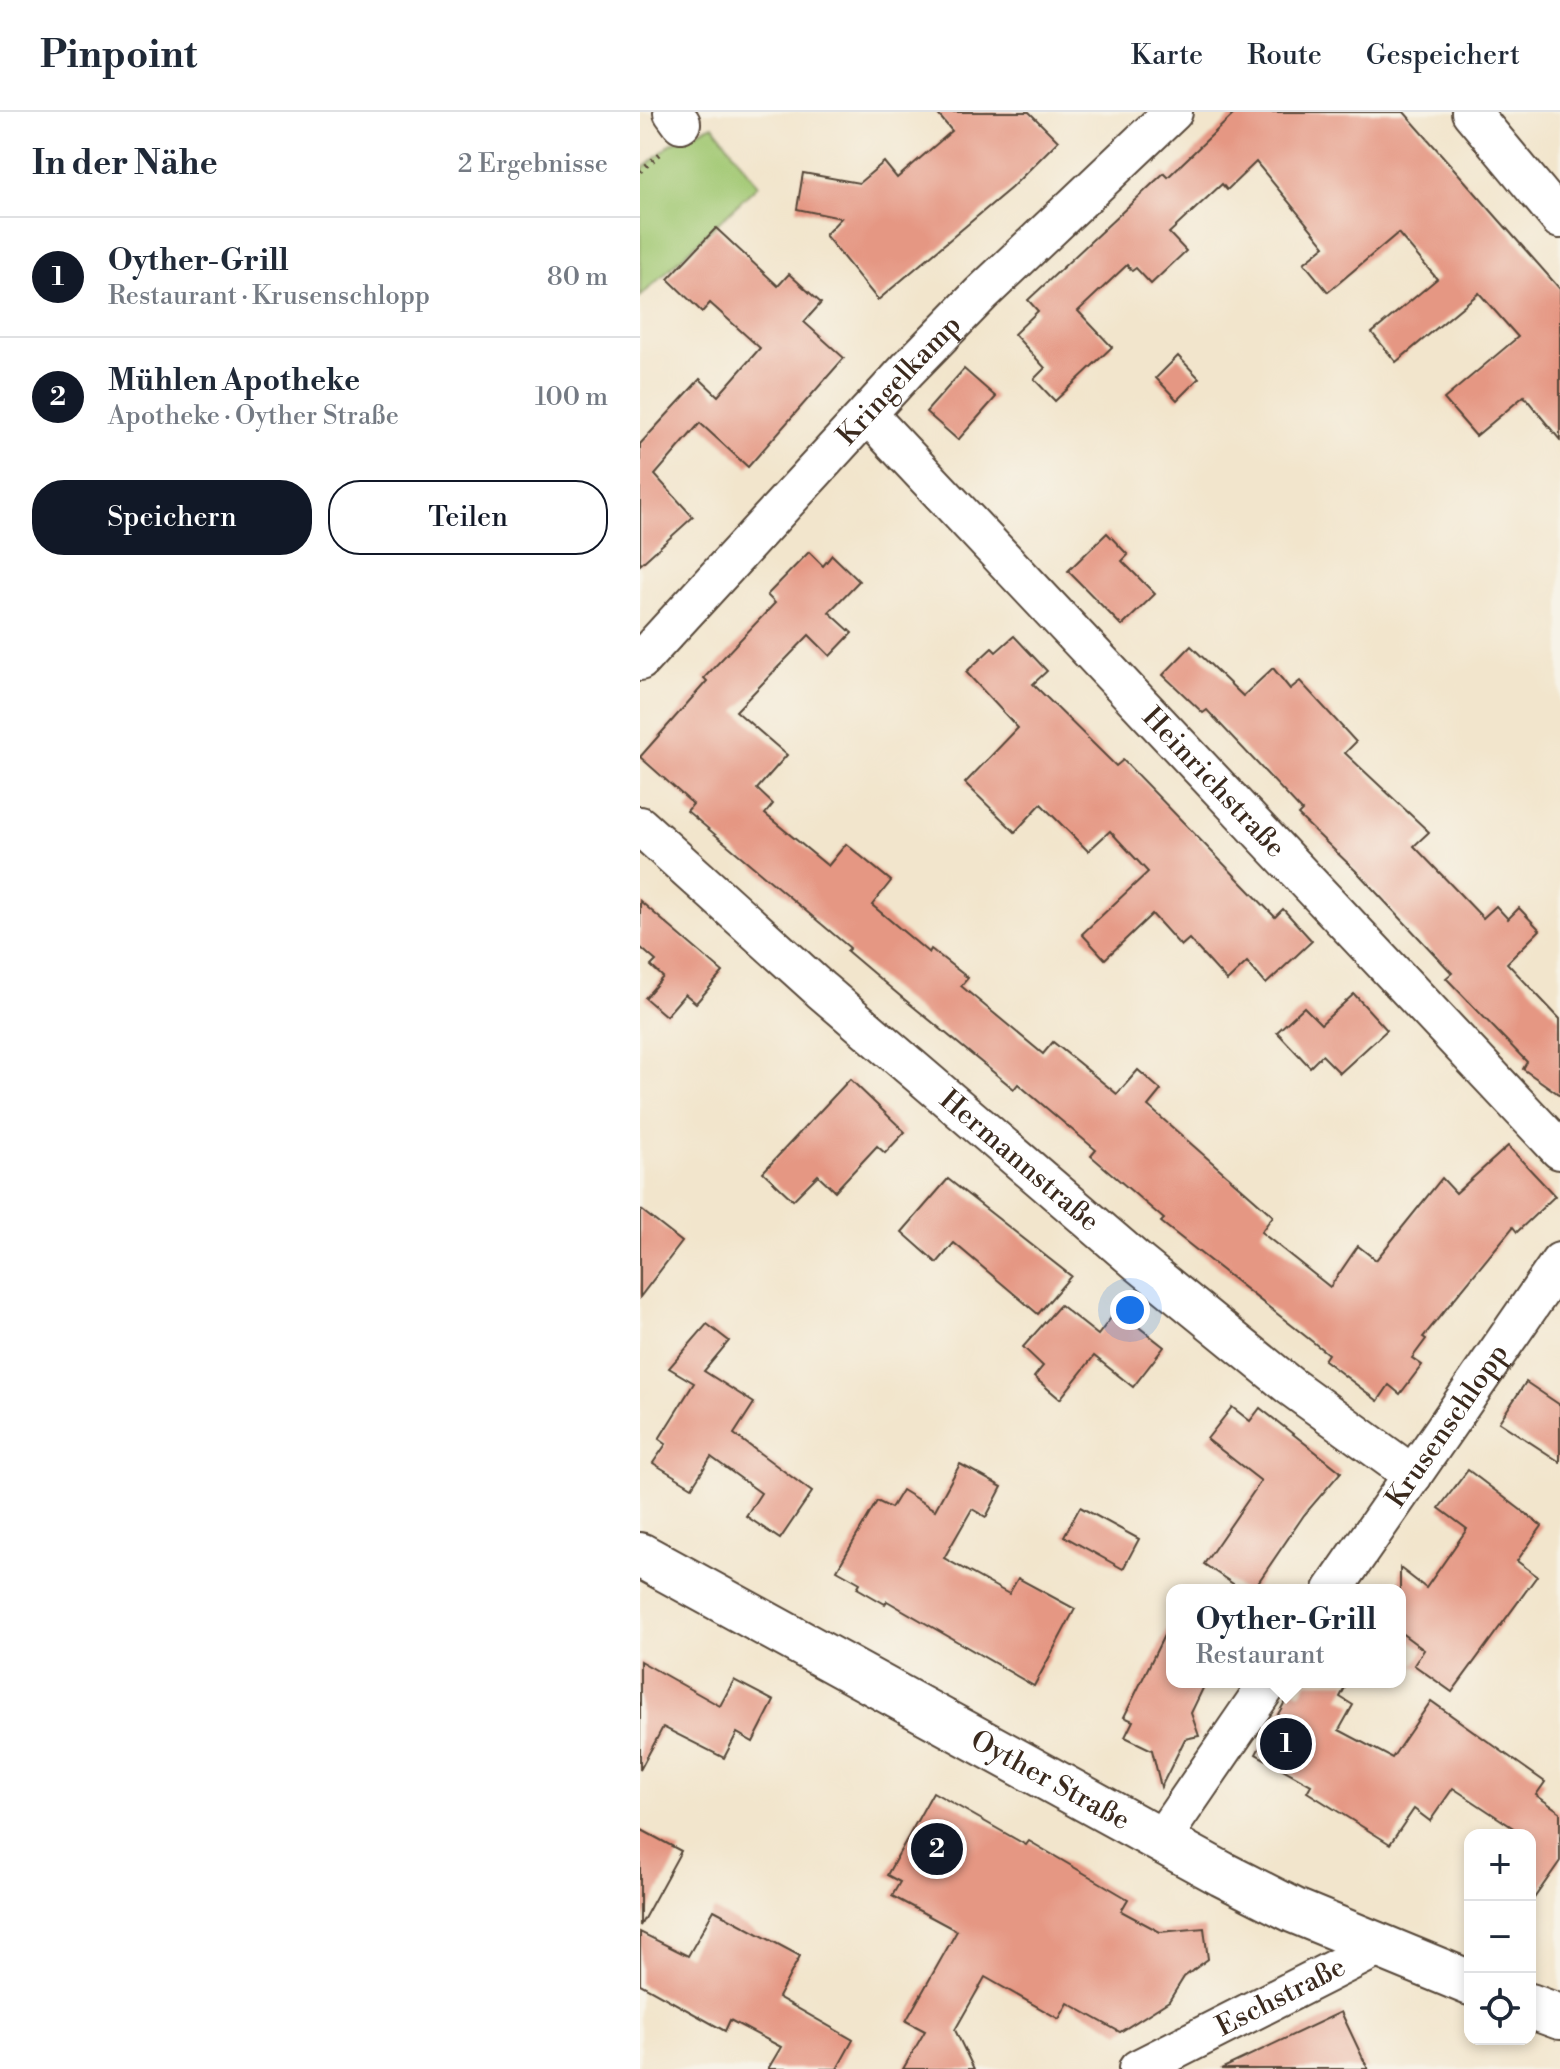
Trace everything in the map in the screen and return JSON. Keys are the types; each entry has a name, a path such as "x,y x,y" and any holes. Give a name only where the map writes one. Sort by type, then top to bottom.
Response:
{"main road":[{"name":"Oyther Straße","path":"640,1555 1160,1841 1295,1911 1464,1981"},
{"path":"1536,2008 1560,2017"}],"street":[{"name":"Kringelkamp","path":"640,661 981,294 1173,112"},
{"path":"1471,112 1560,219"},
{"name":"Heinrichstraße","path":"867,414 1560,1150"},
{"name":"Hermannstraße","path":"640,826 821,990 1139,1263 1290,1386 1413,1475"},
{"name":"Krusenschlopp","path":"1337,1584 1560,1262"},
{"path":"1160,1841 1265,1688"},
{"name":"Eschstraße","path":"1138,2069 1380,1946"}],"green space":[{"path":"713,125 758,185 640,297 640,171 672,143"}],"building":[{"path":"936,112 1029,112 1058,141 1011,188 878,300 825,235 841,218 797,209 803,173 859,183 884,162 897,178 952,131"},
{"path":"1236,112 1404,112 1560,289 1560,440 1524,396 1476,436 1444,399 1518,337 1479,293 1396,362 1372,333 1437,279 1398,233 1328,292 1304,263 1325,246 1256,162 1227,190 1222,184 1169,233 1186,251 1151,284 1136,268 1132,271 1127,265 1078,311 1112,347 1055,401 1034,379 1045,368 1014,334 1038,311 1028,300 1164,173 1168,177"},
{"path":"716,228 778,286 789,274 821,303 804,322 844,358 748,467 700,423 655,475 693,517 640,565 640,444 700,379 718,396 760,348 710,303 702,312 668,279"},
{"path":"1178,356 1199,378 1177,400 1156,378"},
{"path":"964,369 996,397 958,440 926,412"},
{"path":"1107,533 1128,555 1122,561 1155,594 1122,626 1068,571"},
{"path":"809,552 823,566 832,555 859,581 829,612 852,633 830,656 809,635 736,711 787,755 757,789 773,804 765,814 828,866 846,844 891,881 872,905 929,953 931,949 968,978 961,986 1043,1054 1053,1042 1117,1094 1138,1070 1161,1090 1148,1106 1273,1216 1261,1232 1330,1287 1358,1246 1376,1260 1442,1178 1456,1193 1508,1146 1555,1196 1517,1232 1513,1227 1423,1337 1426,1339 1412,1358 1422,1365 1400,1394 1389,1385 1378,1401 1324,1360 1328,1354 1161,1222 1164,1219 1091,1156 1096,1150 1018,1084 1014,1089 899,995 847,951 850,948 687,811 693,804 640,757 707,681 704,678 775,603 767,595"},
{"path":"1014,636 1047,671 1033,684 1116,766 1123,760 1275,917 1283,909 1312,941 1266,984 1247,962 1227,981 1189,939 1181,946 1152,914 1105,959 1082,934 1148,872 1110,831 1088,851 1041,804 1015,832 965,783 1018,728 966,672 992,648 996,652"},
{"path":"1191,646 1243,696 1273,668 1290,689 1300,681 1356,742 1345,753 1429,832 1414,846 1483,918 1496,906 1508,919 1519,908 1540,930 1507,963 1560,1019 1560,1095 1523,1069 1527,1062 1446,978 1452,973 1358,873 1298,815 1302,811 1207,710 1203,713 1163,675"},
{"path":"640,901 723,972 696,1003 685,994 666,1016 645,998 663,977 651,966 656,961 640,947"},
{"path":"1354,994 1387,1030 1340,1073 1322,1055 1310,1067 1277,1032 1304,1007 1321,1024"},
{"path":"850,1079 905,1132 885,1153 877,1146 835,1191 818,1175 793,1200 763,1172"},
{"path":"948,1179 1071,1276 1038,1314 954,1243 937,1263 902,1232"},
{"path":"640,1209 682,1242 640,1297"},
{"path":"1060,1305 1098,1335 1117,1310 1164,1347 1133,1387 1094,1356 1060,1399 1034,1377 1043,1366 1023,1347"},
{"path":"707,1324 729,1341 704,1371 754,1403 734,1434 812,1492 780,1539 746,1516 761,1493 711,1457 692,1487 653,1463 666,1444 659,1439 694,1383 669,1368"},
{"path":"1526,1382 1560,1405 1560,1462 1499,1422"},
{"path":"1232,1407 1250,1421 1260,1408 1341,1472 1304,1515 1257,1584 1233,1584 1204,1564 1261,1481 1207,1439"},
{"path":"960,1464 1002,1487 986,1517 972,1509 944,1558 1009,1594 1018,1578 1075,1609 1034,1686 887,1601 885,1604 857,1588 860,1583 837,1570 877,1501 891,1508 902,1490 935,1510"},
{"path":"1468,1470 1542,1526 1517,1561 1537,1576 1452,1692 1414,1665 1424,1650 1406,1636 1406,1584 1400,1584 1400,1568 1426,1588 1467,1529 1439,1508"},
{"path":"1080,1507 1139,1539 1123,1569 1064,1536"},
{"path":"1166,1631 1166,1688 1203,1688 1191,1713 1199,1736 1185,1739 1161,1787 1152,1750 1125,1737 1133,1721 1124,1717"},
{"path":"640,1661 720,1706 734,1680 774,1701 753,1742 737,1733 724,1758 663,1727 640,1770"},
{"path":"1304,1688 1345,1688 1340,1697 1353,1705 1339,1730 1392,1758 1431,1701 1545,1782 1536,1795 1560,1812 1560,1861 1536,1895 1536,1829 1515,1829 1453,1788 1430,1821 1414,1809 1390,1844 1307,1792 1311,1785 1256,1754 1292,1689 1301,1693"},
{"path":"933,1792 1026,1845 1029,1841 1128,1899 1121,1911 1160,1932 1204,1928 1208,1959 1184,1977 1169,2001 1120,2032 1068,2003 1059,2019 985,1977 955,2030 974,2069 903,2069 925,2031 906,2021 957,1931 892,1896 900,1882 887,1875"},
{"path":"640,1829 681,1851 640,1926"},
{"path":"714,1910 800,1956 778,1997 853,2040 837,2069 768,2069 781,2047 730,2020 725,2031 640,1984 640,1932 688,1956"},
{"path":"1341,2012 1368,2069 1221,2069"}],"place":[{"name":"Oyther-Grill","path":"1286,1744"},
{"name":"Mühlen Apotheke","path":"937,1849"}]}
